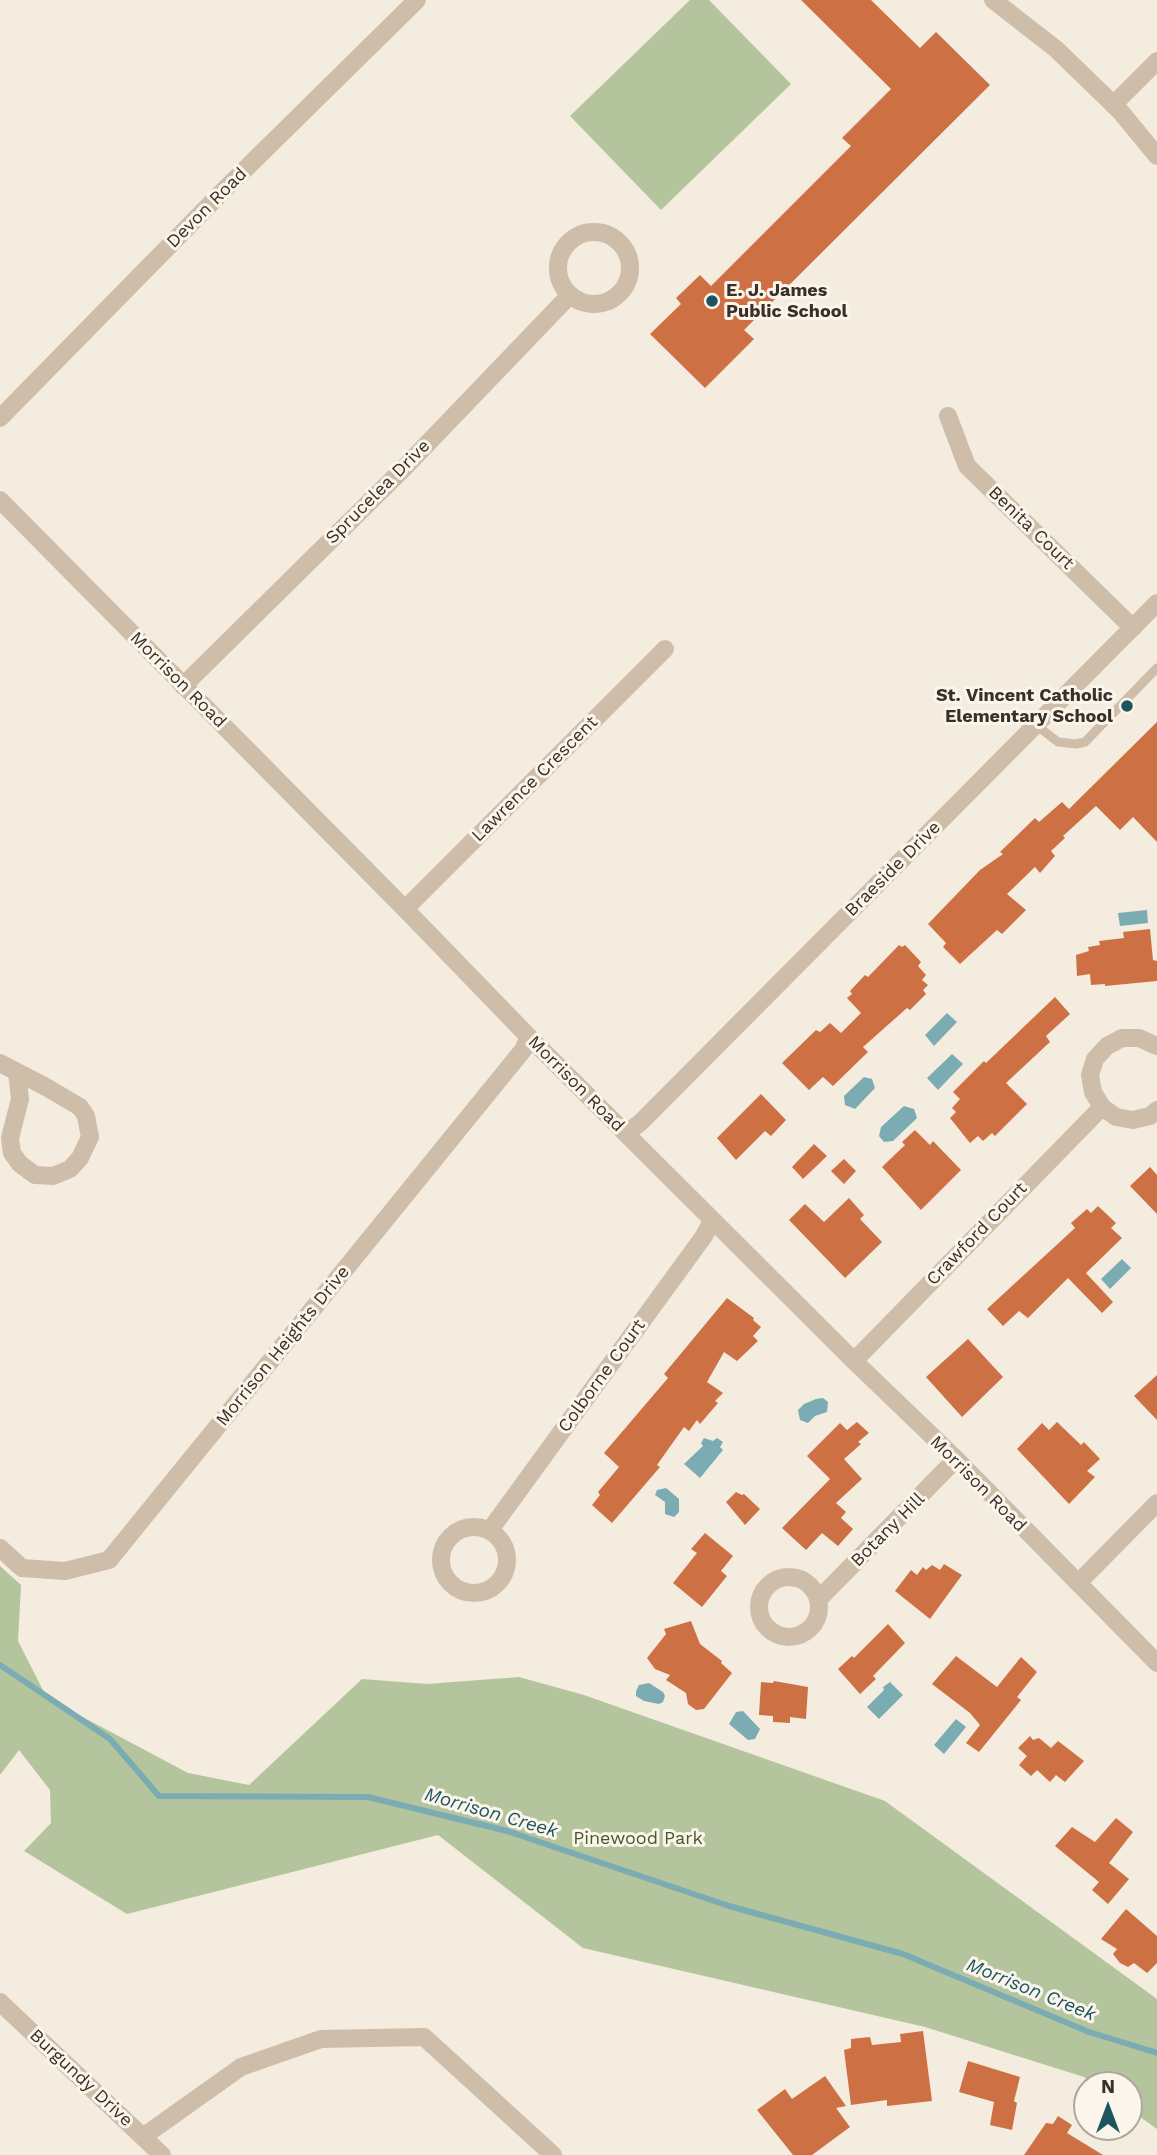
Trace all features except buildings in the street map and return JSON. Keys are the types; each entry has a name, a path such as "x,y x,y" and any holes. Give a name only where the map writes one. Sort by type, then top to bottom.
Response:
{"street":[{"name":"Devon Road","path":"0,418 417,0"},
{"path":"993,0 1056,50 1113,104 1157,156"},
{"path":"1113,104 1157,61"},
{"path":"596,232 610,235 622,244 628,254 630,275 620,294 600,304 589,304 570,295 561,283 558,268 561,254 569,242 581,234 596,232"},
{"name":"Sprucelea Drive","path":"183,686 404,468 570,295"},
{"name":"Benita Court","path":"948,416 967,466 1133,628"},
{"name":"Morrison Road","path":"0,500 712,1221 956,1459 1157,1663"},
{"name":"Braeside Drive","path":"626,1133 640,1123 1157,603"},
{"name":"Lawrence Crescent","path":"405,909 665,649"},
{"name":"Morrison Heights Drive","path":"0,1548 22,1568 65,1571 109,1560 523,1050 529,1037"},
{"path":"1157,1046 1139,1038 1122,1038 1107,1046 1095,1059 1090,1075 1093,1092 1102,1107 1116,1117 1133,1120 1150,1116 1157,1110"},
{"path":"0,1063 17,1072 80,1107 86,1116 90,1137 80,1158 70,1170 53,1176 35,1175 20,1164 12,1153 10,1138 20,1099 17,1072"},
{"name":"Crawford Court","path":"854,1361 1102,1107"},
{"name":"Colborne Court","path":"490,1530 698,1245 712,1221"},
{"name":"Botany Hill","path":"819,1599 956,1459"},
{"path":"1078,1583 1157,1503"},
{"name":"Burgundy Drive","path":"0,2002 162,2155"},
{"path":"144,2136 241,2067 321,2039 424,2037 553,2155"}],"lane":[{"path":"1036,725 1058,742 1085,742 1157,668"}],"green space":[{"path":"690,0 709,0 791,84 661,210 570,116"},
{"name":"Pinewood Park","path":"0,1566 21,1585 18,1641 47,1698 188,1773 249,1785 362,1679 427,1684 519,1677 584,1695 885,1801 1157,1999 1157,2129 1143,2119 1143,2071 1073,2071 1073,2074 925,2027 583,1948 438,1835 127,1914 24,1851 51,1823 50,1790 19,1750 0,1775"}],"water":[{"path":"1147,910 1148,923 1120,926 1118,913"},
{"path":"947,1013 957,1022 934,1046 925,1035"},
{"path":"952,1054 963,1064 938,1090 927,1078"},
{"path":"864,1077 872,1079 875,1088 855,1109 845,1105 844,1096"},
{"path":"904,1106 914,1109 917,1118 893,1141 884,1142 879,1136 881,1127"},
{"path":"1122,1259 1131,1268 1110,1289 1101,1279"},
{"path":"823,1398 828,1402 827,1412 815,1416 808,1423 800,1420 798,1410 804,1404"},
{"path":"704,1438 713,1441 717,1438 723,1442 720,1447 723,1450 700,1478 684,1464 703,1446 701,1443"},
{"path":"666,1488 679,1499 679,1512 674,1517 665,1514 665,1502 655,1495 657,1490"},
{"path":"890,1682 903,1695 879,1719 867,1707"},
{"path":"649,1683 663,1692 663,1702 659,1704 644,1701 636,1696 639,1685"},
{"path":"743,1711 760,1729 755,1739 748,1740 729,1724 736,1712"},
{"path":"956,1719 966,1727 944,1754 934,1745"}],"waterway":[{"name":"Morrison Creek","path":"0,1665 110,1739 159,1796 368,1797 507,1831 729,1906 903,1954 1089,2032 1157,2053"}],"place":[{"name":"E. J. James Public School","path":"712,301"},
{"name":"St. Vincent Catholic Elementary School","path":"1127,706"}]}
